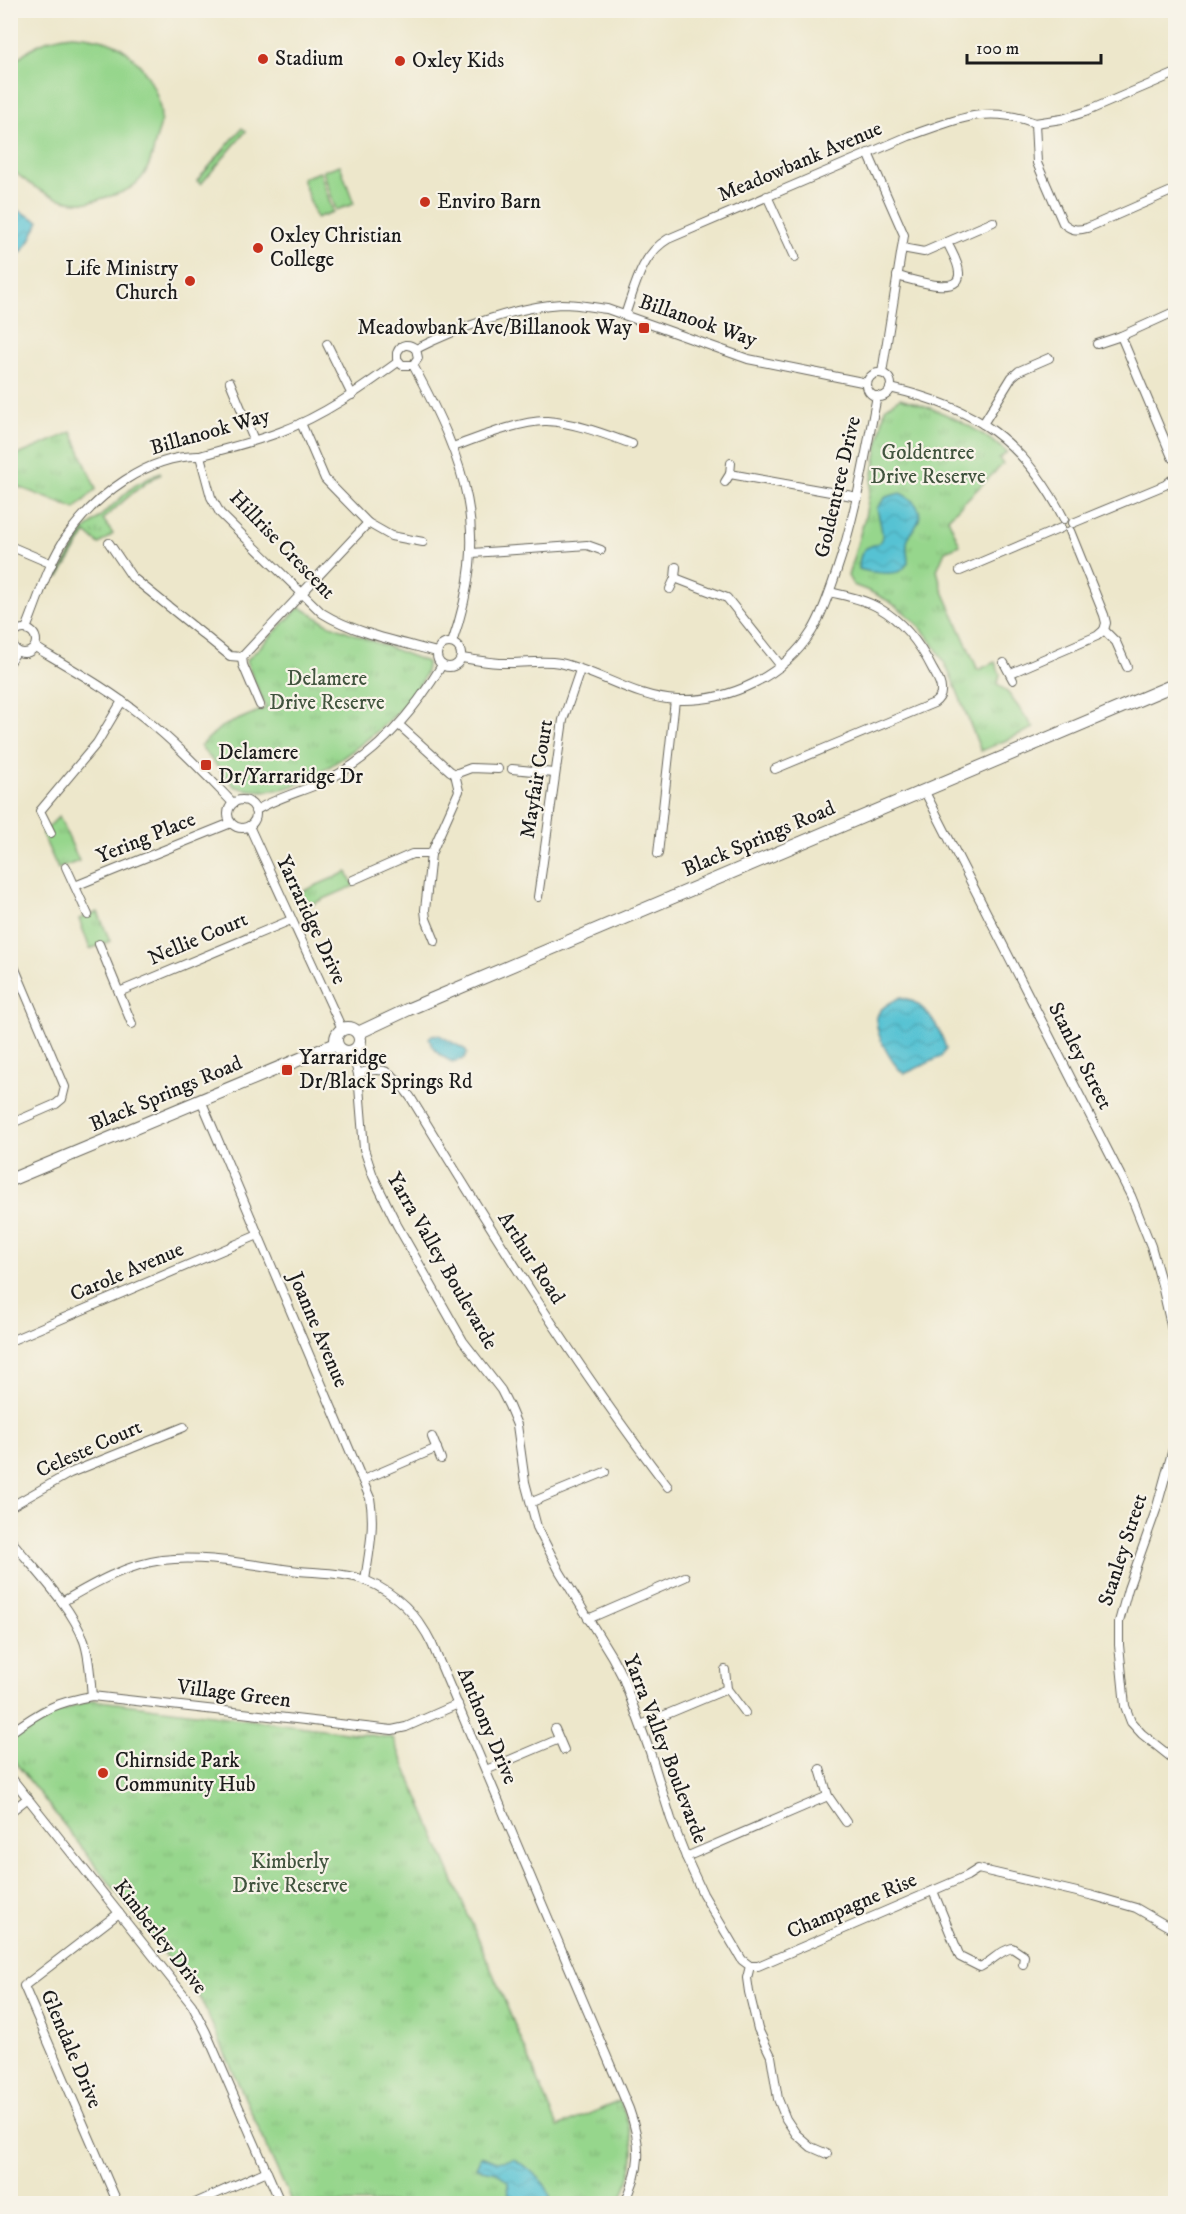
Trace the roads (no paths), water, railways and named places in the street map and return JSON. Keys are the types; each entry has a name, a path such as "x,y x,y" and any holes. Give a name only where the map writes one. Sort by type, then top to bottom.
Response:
{"main road":[{"name":"Black Springs Road","path":"358,1033 409,1009 1176,684"},
{"path":"352,1028 358,1033 359,1044 352,1052 344,1052 336,1044 336,1037 342,1029 352,1028"},
{"name":"Black Springs Road","path":"11,1180 336,1044"}],"street":[{"path":"1176,73 1085,112 1062,119 1035,123 1037,163 1063,223 1070,229 1078,231 1087,228 1176,189"},
{"name":"Meadowbank Avenue","path":"625,315 642,267 658,245 668,239 909,136 978,114 1000,113 1035,123"},
{"path":"868,153 904,235 882,373"},
{"path":"767,196 795,257"},
{"path":"902,248 924,252 993,222"},
{"path":"897,276 951,286 957,282 960,277 959,270 947,242"},
{"name":"Billanook Way","path":"416,349 433,340 474,325 536,307 561,304 583,305 607,309 748,359 867,383"},
{"path":"1096,344 1121,336 1176,311"},
{"path":"1121,336 1172,457 1176,460"},
{"path":"327,344 351,395"},
{"path":"402,345 411,345 416,349 418,358 413,365 406,366 398,362 397,353 402,345"},
{"path":"983,424 1012,377 1019,371 1049,358"},
{"name":"Billanook Way","path":"26,629 52,564 73,529 94,505 113,489 153,466 187,456 200,456 301,423 351,395 398,362"},
{"path":"413,365 438,411 453,447 461,469 469,509 472,553 464,604 452,643"},
{"path":"882,373 890,381 890,388 886,393 877,396 868,390 867,383 872,375 882,373"},
{"path":"230,382 254,440"},
{"path":"890,388 923,395 943,403 983,424 1018,450 1043,481 1067,525 1104,615 1106,623 1104,630 1012,676 1004,663"},
{"name":"Goldentree Drive","path":"461,658 497,663 544,661 580,670 636,691 675,700 716,697 760,681 797,651 811,632 830,592 858,497 877,396"},
{"path":"453,447 512,428 545,421 585,426 632,444"},
{"path":"301,423 325,479 368,523 391,536 423,542"},
{"name":"Hillrise Crescent","path":"200,456 212,497 220,513 322,613 382,637 437,652"},
{"path":"731,463 728,478 858,497"},
{"path":"960,571 1165,485 1176,476"},
{"path":"242,657 368,523"},
{"path":"109,543 132,578 230,656 242,657"},
{"path":"472,553 587,545 601,550"},
{"path":"10,546 52,564"},
{"path":"669,589 675,578 676,567"},
{"path":"675,578 727,598 781,666"},
{"path":"775,769 934,703 940,698 942,691 926,656 919,644 902,625 877,606 830,592"},
{"path":"26,629 35,636 35,647 25,654 17,651 12,645 12,636 18,630 26,629"},
{"path":"1104,630 1116,642 1127,667"},
{"path":"444,643 452,643 460,650 461,658 454,666 442,665 437,660 437,652 444,643"},
{"path":"35,647 122,701 168,738 233,803"},
{"path":"10,661 17,651"},
{"path":"242,657 243,665 260,705"},
{"path":"255,811 344,771 377,746 416,705 442,665"},
{"name":"Mayfair Court","path":"538,897 562,720 580,670"},
{"path":"658,854 675,700"},
{"path":"51,833 40,811 97,743 122,701"},
{"path":"399,725 455,774 459,791 431,854 425,910 426,919 435,941"},
{"path":"455,774 471,768 498,769"},
{"path":"512,769 554,773"},
{"name":"Stanley Street","path":"924,790 1131,1196 1151,1246 1176,1348"},
{"path":"240,800 248,802 255,811 254,820 249,826 241,828 231,823 228,815 233,803 240,800"},
{"name":"Yering Place","path":"75,886 231,823"},
{"name":"Yarraridge Drive","path":"249,826 342,1029"},
{"path":"353,880 412,854 431,854"},
{"path":"66,867 88,915"},
{"name":"Nellie Court","path":"119,992 291,920"},
{"path":"99,944 132,1024"},
{"path":"10,957 65,1087 62,1099 56,1104 10,1124"},
{"name":"Yarra Valley Boulevarde","path":"352,1052 358,1074 364,1149 373,1176 397,1225 463,1341 501,1390 509,1406 517,1425 525,1482 537,1527 547,1548 612,1657 641,1725 671,1819 686,1857 710,1906 742,1960 750,1966"},
{"name":"Arthur Road","path":"358,1074 371,1069 384,1069 396,1077 522,1279 629,1436 668,1487"},
{"name":"Joanne Avenue","path":"201,1100 363,1480 373,1512 365,1580"},
{"name":"Carole Avenue","path":"10,1341 258,1235"},
{"name":"Celeste Court","path":"10,1507 70,1473 184,1427"},
{"path":"432,1437 441,1459"},
{"name":"Stanley Street","path":"1176,1438 1156,1510 1128,1589 1119,1622 1125,1706 1131,1722 1176,1761"},
{"path":"363,1480 436,1448"},
{"path":"532,1502 605,1472"},
{"path":"10,1539 62,1602 83,1639 88,1658 92,1695"},
{"name":"Anthony Drive","path":"62,1602 103,1578 131,1567 162,1560 195,1558 365,1580 391,1594 417,1618 432,1644 458,1704 638,2133 639,2154 636,2174 624,2204"},
{"path":"588,1619 686,1577"},
{"path":"724,1670 727,1689 746,1713"},
{"path":"641,1725 727,1689"},
{"name":"Village Green","path":"10,1733 49,1707 70,1699 92,1695 392,1730 458,1704"},
{"path":"555,1730 564,1750"},
{"path":"486,1770 559,1739"},
{"path":"820,1769 828,1796 846,1822"},
{"name":"Kimberley Drive","path":"10,1776 192,2005 281,2204"},
{"path":"686,1857 828,1796"},
{"path":"10,1812 28,1798"},
{"name":"Champagne Rise","path":"750,1966 758,1966 968,1876 978,1869 1136,1908 1176,1931"},
{"path":"933,1891 960,1957 980,1967 993,1961 1004,1949 1012,1947 1024,1956 1023,1964"},
{"name":"Glendale Drive","path":"117,2204 24,1986 119,1913"},
{"path":"750,1966 748,1985 758,2029 771,2056 778,2099 786,2119 796,2134 811,2147 827,2154"},
{"path":"193,2204 267,2171"}],"water":[{"path":"11,207 39,221 25,248 11,259"},
{"path":"900,493 914,502 920,515 908,541 908,562 902,570 893,573 859,569 862,553 865,549 877,544 882,537 877,508 886,497"},
{"path":"901,997 917,1004 930,1016 946,1048 941,1057 904,1074 894,1063 877,1029 878,1014 888,1004"},
{"path":"432,1035 439,1035 466,1050 467,1054 464,1059 452,1062 441,1055 430,1042 429,1038"},
{"path":"481,2156 496,2162 514,2159 543,2183 551,2203 506,2203 509,2198 508,2182 497,2172 476,2168"}],"place":[{"name":"Stadium","path":"263,59"},
{"name":"Oxley Kids","path":"400,61"},
{"name":"Enviro Barn","path":"425,202"},
{"name":"Oxley Christian College","path":"258,248"},
{"name":"Life Ministry Church","path":"190,281"},
{"name":"Meadowbank Ave/Billanook Way","path":"644,328"},
{"name":"Delamere Dr/Yarraridge Dr","path":"206,765"},
{"name":"Yarraridge Dr/Black Springs Rd","path":"287,1070"},
{"name":"Chirnside Park Community Hub","path":"103,1773"}],"park label":[{"name":"Goldentree Drive Reserve","path":"928,465"},
{"name":"Delamere Drive Reserve","path":"327,691"},
{"name":"Kimberly Drive Reserve","path":"290,1874"}]}
